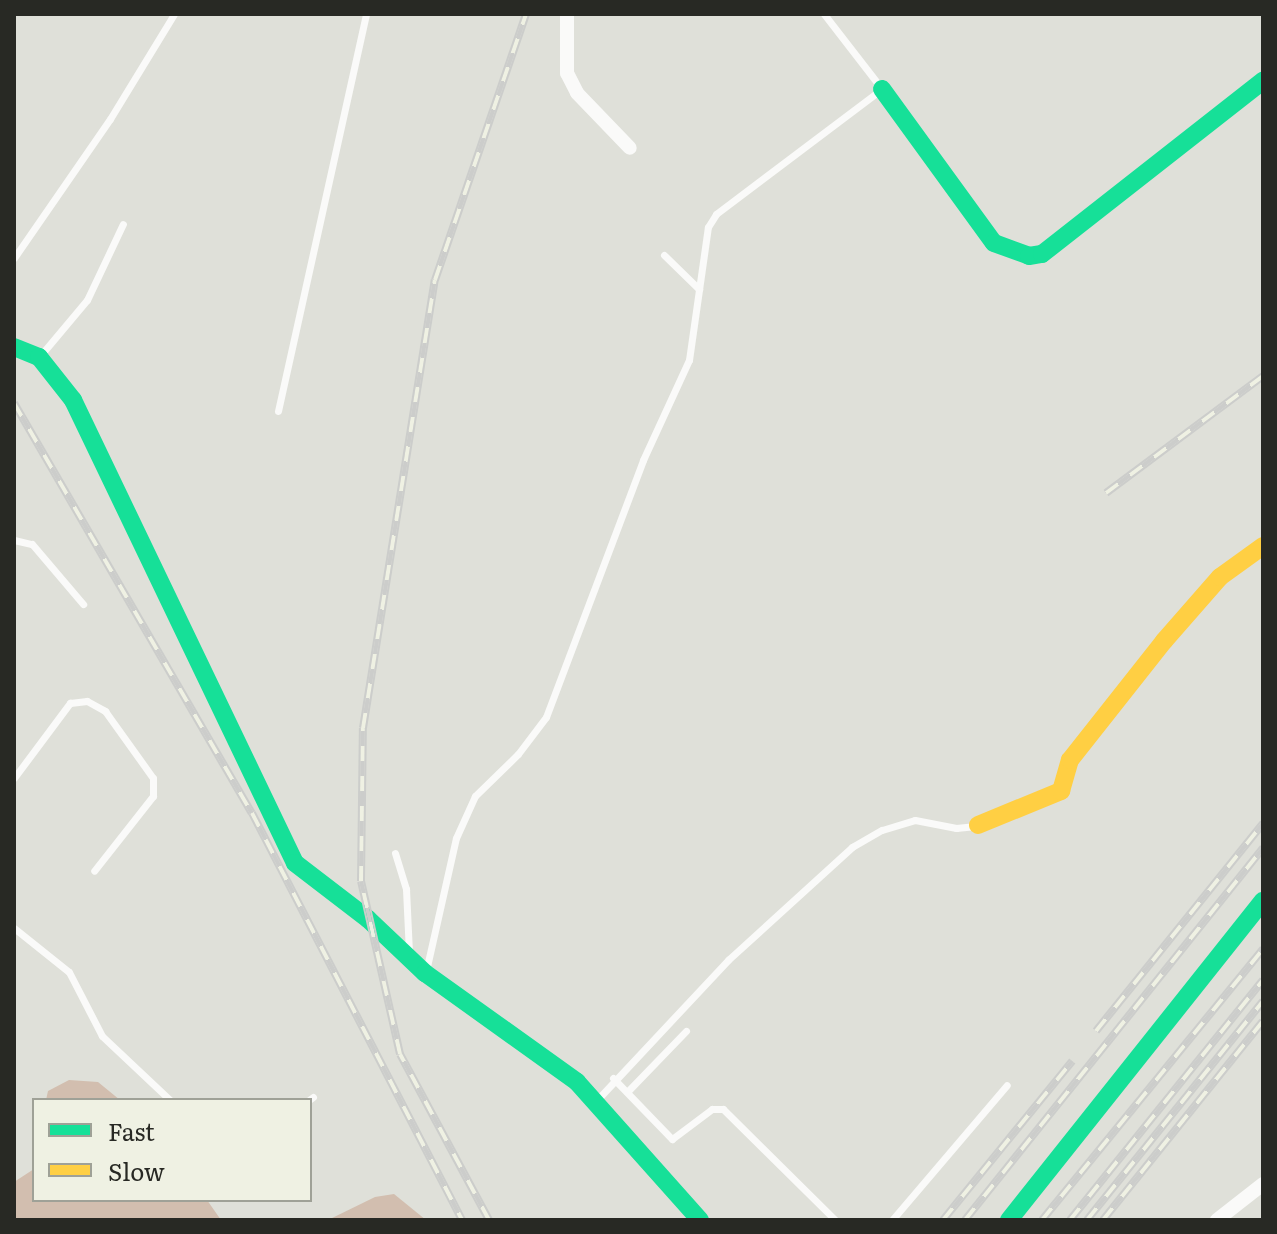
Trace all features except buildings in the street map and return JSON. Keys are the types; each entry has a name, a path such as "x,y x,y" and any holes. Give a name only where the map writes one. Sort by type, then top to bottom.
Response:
{"street":[{"path":"567,14 567,73 577,93 630,148"},
{"path":"882,89 994,243 1029,256 1042,254 1263,81"},
{"path":"14,347 39,357 73,400 226,712 279,839 314,882 368,919 425,973 597,1100 700,1220"},
{"path":"978,825 1058,794 1070,760 1164,641 1220,577 1263,546"},
{"path":"1009,1220 1263,901"},
{"path":"1217,1220 1263,1184"}],"lane":[{"path":"14,258 110,119 174,14"},
{"path":"278,411 366,14"},
{"path":"425,973 456,838 475,796 518,754 546,717 643,460 689,360 708,227 716,214 882,89 824,14"},
{"path":"39,357 87,300 123,224"},
{"path":"664,255 699,289"},
{"path":"14,540 32,544 83,604"},
{"path":"14,778 70,703 87,701 105,711 153,778 153,796 94,871"},
{"path":"597,1100 613,1078 728,960 852,847 882,830 915,820 956,828 978,825"},
{"path":"395,853 406,889 410,958"},
{"path":"14,928 69,972 102,1036 168,1098"},
{"path":"627,1092 686,1031"},
{"path":"613,1078 672,1139 712,1109 723,1109 835,1220"},
{"path":"892,1220 1007,1085"}],"shaded area":[{"path":"69,1080 98,1082 118,1098 46,1098 48,1091"},
{"path":"32,1170 32,1202 208,1202 221,1220 14,1220 14,1182"},
{"path":"394,1194 426,1220 328,1220 375,1197"}],"railway":[{"path":"489,1220 400,1054 361,881 363,728 435,280 526,14"},
{"path":"1106,493 1263,376"},
{"path":"14,403 252,813 462,1220"},
{"path":"1096,1031 1263,823"},
{"path":"965,1220 1263,848"},
{"path":"1042,1220 1263,949"},
{"path":"1070,1220 1263,980"},
{"path":"1087,1220 1263,1001"},
{"path":"1103,1220 1263,1021"},
{"path":"943,1220 1072,1061"}],"traffic: fast":[{"path":"882,89 994,243 1029,256 1042,254 1263,81"},
{"path":"14,347 39,357 73,400 295,863 368,919 425,973 577,1082 700,1220"},
{"path":"1009,1220 1263,901"}],"traffic: slow":[{"path":"978,825 1061,791 1070,760 1164,641 1220,577 1263,546"}]}
